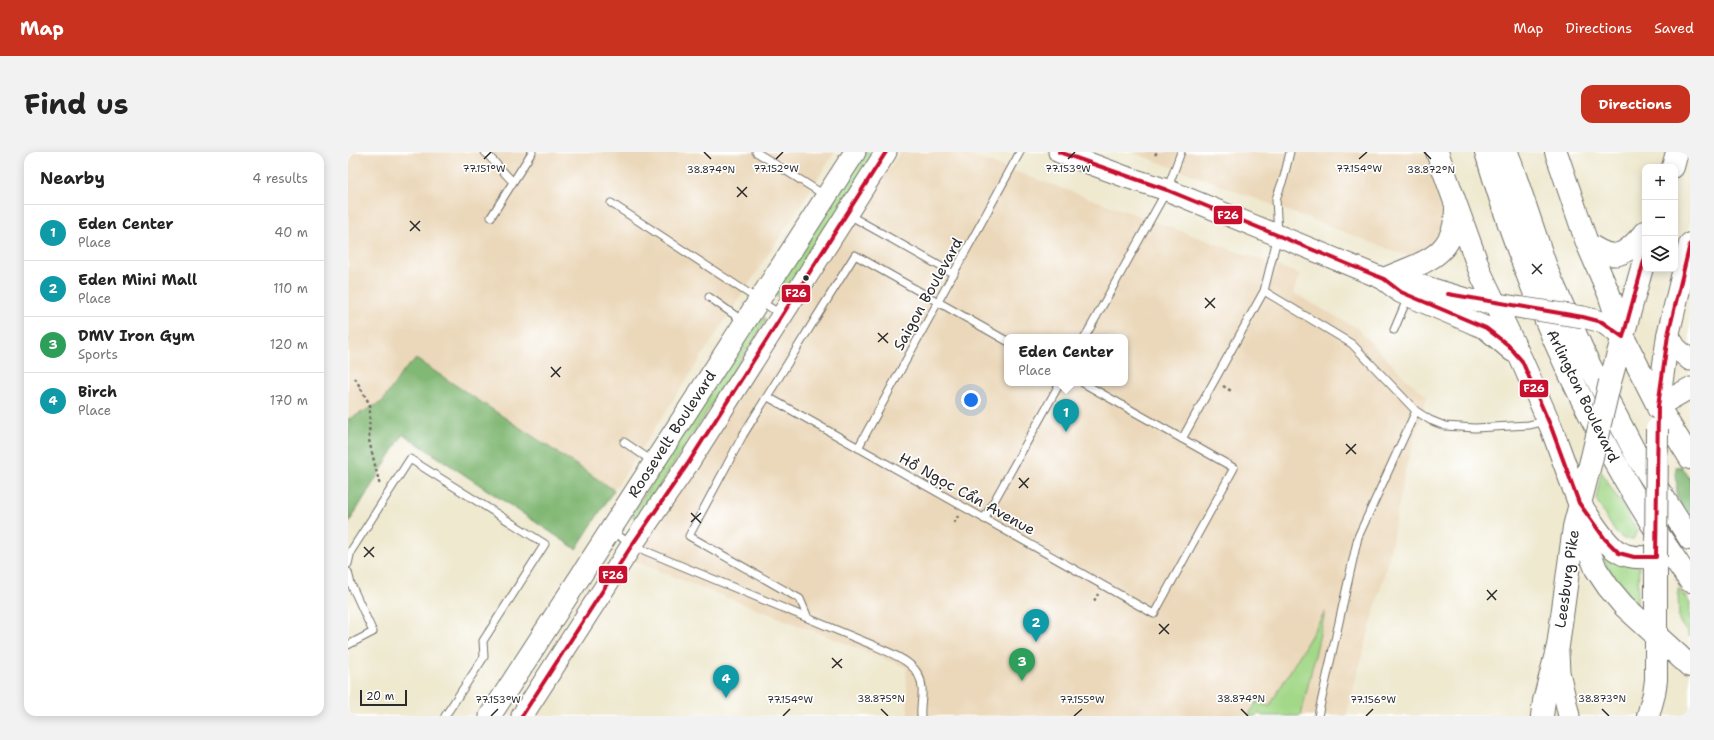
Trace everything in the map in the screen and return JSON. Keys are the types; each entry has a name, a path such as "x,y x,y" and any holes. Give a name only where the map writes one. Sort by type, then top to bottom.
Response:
{"main road":[{"name":"Roosevelt Boulevard","path":"490,716 855,152"},
{"name":"Roosevelt Boulevard","path":"522,716 886,152"},
{"path":"1059,152 1126,178 1167,190 1384,279 1409,296 1486,328 1508,345 1522,361"},
{"path":"1437,152 1456,208 1494,304 1522,361 1548,420 1579,503 1584,538 1596,569 1608,587 1624,606 1690,666"},
{"name":"Arlington Boulevard","path":"1486,152 1528,281 1573,383 1626,481 1660,538 1690,581"},
{"name":"Arlington Boulevard","path":"1507,152 1548,273 1588,360 1637,456 1690,539"},
{"path":"1556,152 1587,243 1609,294 1623,337 1658,406 1690,458"},
{"path":"1674,164 1677,152"},
{"path":"1384,279 1430,259 1441,251 1450,241 1454,229 1456,208"},
{"path":"1587,243 1600,252 1610,255 1618,255 1626,252 1642,235"},
{"path":"1648,716 1656,680 1658,406 1668,334 1690,244"},
{"name":"Leesburg Pike","path":"1542,716 1544,701 1558,646 1574,527 1579,503 1591,461 1610,382 1642,268"},
{"path":"1384,279 1406,281 1449,294 1494,304 1583,317 1602,322 1623,337"},
{"path":"1668,334 1676,348 1690,360"},
{"path":"1658,406 1690,388"},
{"path":"1579,503 1606,539 1619,553 1634,557 1656,557"},
{"path":"1558,646 1559,672 1569,716"}],"lane":[{"path":"485,152 513,182"},
{"path":"491,217 532,152"},
{"path":"756,152 826,196"},
{"name":"Saigon Boulevard","path":"858,448 1020,152"},
{"path":"1087,334 1167,190 1181,152"},
{"path":"1087,386 1182,439 1264,291 1278,236 1276,199 1284,177 1290,152"},
{"path":"611,203 782,315"},
{"path":"847,214 954,274"},
{"path":"808,618 800,598 689,536 743,435 856,256 1004,339"},
{"path":"1264,291 1352,344 1416,410 1436,423 1457,428 1528,425 1548,420"},
{"path":"1394,330 1409,296"},
{"path":"709,297 744,322"},
{"path":"984,519 1058,386"},
{"name":"Hồ Ngọc Cẩn Avenue","path":"768,397 1154,614 1234,468 1182,439"},
{"path":"1318,716 1358,537 1416,410"},
{"path":"624,442 653,462"},
{"path":"348,564 351,551 384,502 410,459 545,544 483,641 484,657 445,716"},
{"path":"610,530 632,545 876,646 910,664 918,672 922,686 921,716"},
{"path":"348,572 351,584 373,632 348,645"}],"path":[{"path":"354,378 370,405 369,440 384,502"}],"shaded area":[{"path":"348,152 835,152 576,549 385,422 348,480"},
{"path":"901,152 961,152 1300,274 1293,293 1357,328 1406,379 1427,396 1405,471 1389,557 1346,716 908,716 906,667 633,561 859,210"},
{"path":"1132,152 1428,152 1445,206 1448,227 1427,253 1407,256"}],"green space":[{"path":"865,152 877,152 782,299 772,293"},
{"path":"759,317 765,318 765,322 639,517 634,518 632,514"},
{"path":"416,359 614,490 576,549 403,434 348,524 348,418 349,419 382,402 403,371"},
{"path":"1681,466 1690,479 1690,517 1677,498 1676,467"},
{"path":"1601,471 1638,532 1633,539 1624,539 1615,532 1596,499"},
{"path":"1597,547 1639,567 1637,606 1616,583"},
{"path":"1678,588 1690,603 1690,637 1679,621"},
{"path":"1325,612 1301,716 1263,716 1259,713 1256,716 1248,716 1257,702 1269,707"}],"transit line":[{"name":"F26","path":"522,716 632,545 687,465 886,152"},
{"name":"F26","path":"1059,152 1167,190 1384,279 1401,292 1486,328 1508,345 1522,361 1551,427 1579,503 1605,539 1619,553 1634,557 1656,557 1658,406 1668,335 1690,244"},
{"name":"F26","path":"1448,294 1583,317 1602,322 1623,337 1642,268"}],"place":[{"name":"Eden Center","path":"1066,432"},
{"name":"Eden Mini Mall","path":"1036,642"},
{"name":"DMV Iron Gym","path":"1022,681"},
{"name":"Birch","path":"726,698"}]}
